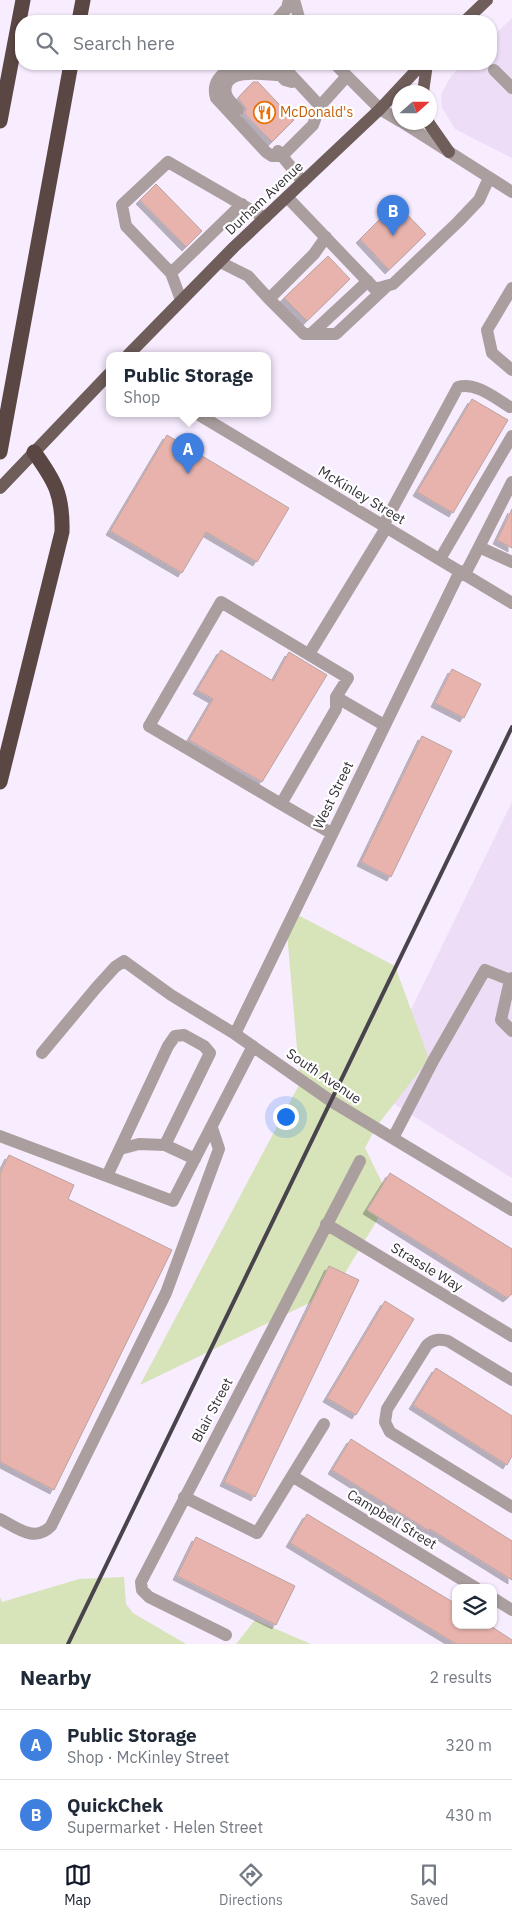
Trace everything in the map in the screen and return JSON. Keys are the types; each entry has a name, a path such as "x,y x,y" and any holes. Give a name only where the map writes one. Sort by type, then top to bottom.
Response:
{"highway":[{"path":"19,15 22,0"},
{"path":"80,15 83,0"},
{"path":"0,121 15,38"},
{"path":"0,452 70,70"},
{"path":"0,782 62,532 62,518 56,487 50,474 34,452"}],"main road":[{"path":"471,15 487,0"},
{"name":"Durham Avenue","path":"131,352 265,218 380,109 416,70"},
{"path":"424,85 426,70"},
{"path":"434,130 449,152"},
{"path":"0,488 106,377"}],"street":[{"path":"281,15 287,8 289,0"},
{"path":"294,0 298,15"},
{"path":"228,70 215,83 214,91 216,98 266,152 272,156 282,156 313,125 320,106 347,76"},
{"path":"240,70 230,78 226,85 225,91 228,98 304,182"},
{"path":"230,78 242,74 272,70"},
{"path":"281,70 299,83 320,106"},
{"path":"340,70 380,109 392,117"},
{"path":"494,70 512,88"},
{"path":"413,130 512,192"},
{"path":"181,300 171,273 126,226 122,205 168,162 265,218"},
{"path":"287,197 375,288 386,287 393,284 479,200 489,178"},
{"path":"171,273 242,204"},
{"path":"269,300 314,254 326,238"},
{"path":"220,262 248,276 269,300 304,334 336,334 386,287"},
{"path":"311,334 368,281"},
{"path":"512,288 487,330 492,353 512,370"},
{"path":"309,654 384,527 458,387 465,385 473,386 510,407"},
{"name":"McKinley Street","path":"203,417 512,603"},
{"path":"440,559 512,436"},
{"name":"West Street","path":"235,1034 384,726 463,572 479,547 512,482"},
{"path":"479,547 512,562"},
{"path":"281,804 336,709 336,697 348,678 221,602 149,726 281,804 331,833"},
{"path":"336,697 384,726"},
{"name":"South Avenue","path":"42,1053 96,988 115,967 124,961 170,996 235,1034 330,1101 512,1210"},
{"path":"393,1138 433,1061 485,970 511,979 501,1020 512,1031"},
{"path":"107,1176 168,1046 175,1036 184,1034 198,1042 210,1053 164,1145"},
{"path":"0,1136 173,1201 253,1046"},
{"path":"0,1519 34,1535 40,1535 51,1526 166,1293 219,1149 212,1128"},
{"path":"120,1149 139,1144 164,1145 195,1159"},
{"name":"Blair Street","path":"226,1635 148,1597 142,1590 141,1582 360,1161"},
{"name":"Strassle Way","path":"326,1224 512,1336"},
{"path":"510,1502 390,1432 385,1422 387,1409 427,1345 433,1341 440,1339 448,1341 512,1380"},
{"path":"184,1497 257,1533 324,1424"},
{"name":"Campbell Street","path":"292,1476 469,1584"},
{"path":"497,1601 512,1610"}],"shaded area":[{"path":"512,18 512,158 455,129 442,108 441,95 451,76 458,70 497,70 497,32"},
{"path":"512,802 512,1178 372,1090"}],"green space":[{"path":"296,914 395,966 429,1059 376,1127 365,1148 390,1199 334,1291 140,1385 300,1083 287,933"},
{"path":"124,1577 126,1604 133,1613 186,1644 0,1644 0,1597 2,1602 79,1579"},
{"path":"255,1620 311,1644 236,1644"}],"building":[{"name":"McDonald's","path":"253,82 258,82 294,120 272,142 245,114 246,108 238,98"},
{"path":"156,184 202,231 186,247 140,200"},
{"path":"396,203 426,234 389,270 360,239"},
{"path":"328,256 350,279 307,321 284,298"},
{"path":"472,399 508,420 453,513 417,492"},
{"path":"167,435 289,508 257,562 206,532 182,573 110,531"},
{"path":"512,509 512,548 497,540"},
{"path":"221,650 273,681 289,652 327,675 262,782 189,740 213,699 197,690"},
{"path":"452,669 481,684 464,718 435,703"},
{"path":"422,736 452,751 391,877 361,862"},
{"path":"9,1155 74,1185 68,1199 172,1250 54,1490 0,1462 0,1173"},
{"path":"390,1173 512,1249 512,1294 507,1298 367,1210"},
{"path":"329,1266 359,1280 255,1497 224,1482"},
{"path":"385,1301 414,1319 356,1415 327,1398"},
{"path":"436,1368 512,1416 512,1456 507,1465 413,1405"},
{"path":"351,1439 512,1541 512,1580 332,1470"},
{"path":"307,1514 452,1602 452,1629 495,1629 512,1640 512,1644 456,1644 290,1543"},
{"path":"196,1537 295,1586 276,1625 177,1576"}],"railway":[{"path":"68,1644 512,727"}],"place":[{"name":"McDonald's","path":"264,112"},
{"name":"QuickChek","path":"393,236"},
{"name":"Public Storage","path":"188,474"}]}
